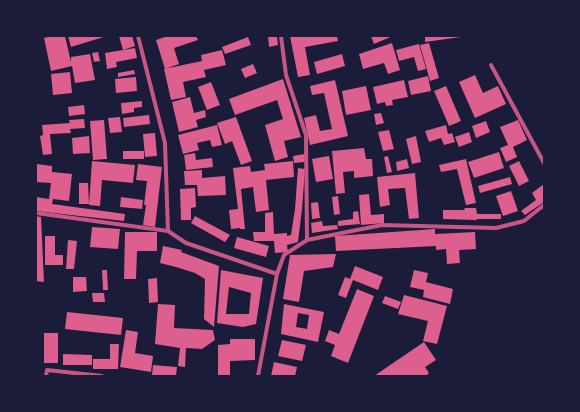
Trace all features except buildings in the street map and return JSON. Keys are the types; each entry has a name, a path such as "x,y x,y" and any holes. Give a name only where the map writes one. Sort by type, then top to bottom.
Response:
{"street":[{"path":"138,36 165,143 168,231"},
{"path":"281,36 286,75 306,135 307,240"},
{"path":"491,65 544,164"},
{"path":"258,376 277,274 284,255 307,240 382,225 496,228 524,221 544,205"},
{"path":"36,213 168,231 186,243 277,274"},
{"path":"46,376 47,370 102,376"}]}
